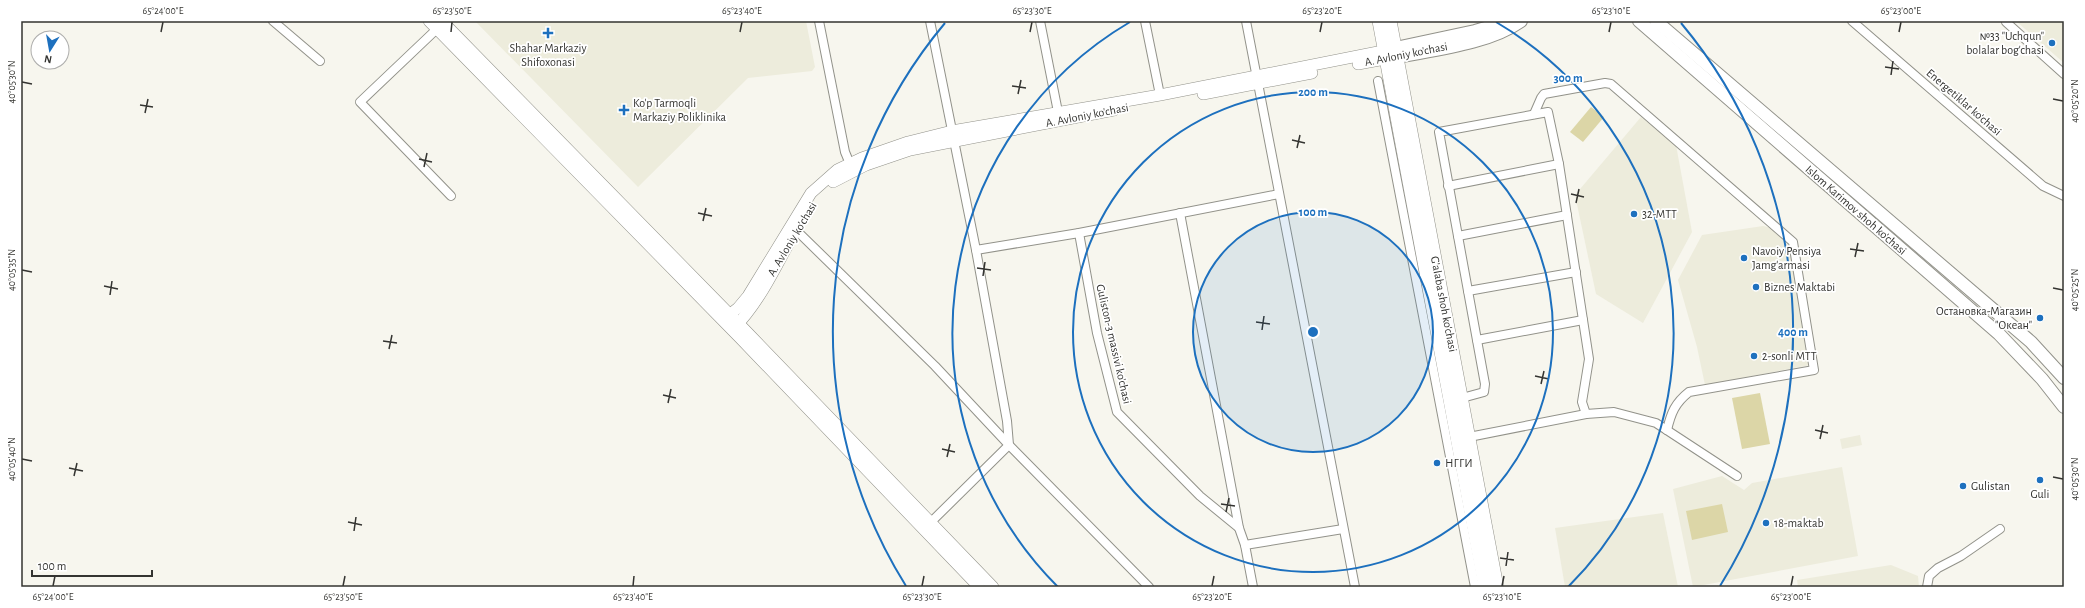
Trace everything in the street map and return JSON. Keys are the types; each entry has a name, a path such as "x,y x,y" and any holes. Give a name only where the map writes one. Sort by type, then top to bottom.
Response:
{"main road":[{"name":"G'alaba shoh ko'chasi","path":"1379,21 1389,54 1462,398 1497,587"},
{"name":"G'alaba shoh ko'chasi","path":"1390,21 1389,54 1392,125 1421,239 1455,454 1485,587"},
{"name":"A. Avloniy ko'chasi","path":"1389,54 1497,26 1507,21"},
{"name":"A. Avloniy ko'chasi","path":"1389,54 1483,39 1504,31 1521,21"},
{"name":"Islom Karimov shoh ko'chasi","path":"1639,21 1999,334 2063,403"},
{"name":"Islom Karimov shoh ko'chasi","path":"1656,21 2031,342 2064,378"},
{"path":"2054,392 2064,382"}],"street":[{"path":"273,21 320,61"},
{"path":"428,21 442,24 726,318 993,587"},
{"path":"819,21 845,152 850,164"},
{"path":"930,21 976,250 1007,421 1009,445"},
{"path":"1040,21 1058,112"},
{"path":"1145,21 1160,95"},
{"path":"1246,21 1256,80 1355,587"},
{"name":"Energetiklar ko'chasi","path":"1852,21 2042,186 2064,196"},
{"path":"2006,22 2064,74"},
{"path":"442,24 360,102 451,196"},
{"name":"A. Avloniy ko'chasi","path":"726,318 752,290 811,193 838,170 850,164 908,142 953,136 1389,54"},
{"name":"A. Avloniy ko'chasi","path":"735,326 773,271 809,207 824,188 841,177 866,165 953,136 1058,112 1256,80"},
{"path":"1378,80 1392,125"},
{"path":"1534,114 1544,94 1606,83 1611,84 1793,242 1814,370 1689,392 1678,401 1672,412 1667,430"},
{"path":"1462,398 1484,392 1485,384 1439,132 1548,112 1559,164 1589,359 1582,402 1586,414"},
{"path":"1448,186 1559,164"},
{"path":"976,250 1079,233 1279,194"},
{"path":"1180,213 1239,528 1245,545 1253,587"},
{"path":"1458,236 1567,215"},
{"path":"796,230 924,355 1009,445 1150,587"},
{"name":"Guliston-3 massivi ko'chasi","path":"1079,233 1097,333 1117,412 1200,496 1239,528"},
{"path":"1468,291 1576,272"},
{"path":"1477,340 1583,320"},
{"path":"735,326 979,587"},
{"path":"1469,437 1586,414 1614,412 1656,423 1737,476"},
{"path":"930,523 1009,445"},
{"path":"1455,454 1475,587"},
{"path":"1245,545 1343,529"},
{"path":"1927,587 1929,576 1938,568 1961,556 2000,529"}],"shaded area":[{"path":"475,21 806,21 815,67 812,71 748,78 638,187"},
{"name":"№33 \"Uchqun\" bolalar bog'chasi","path":"2064,21 2064,63 2017,22"},
{"path":"1591,107 1604,117 1583,142 1570,132"},
{"name":"32-MTT","path":"1641,117 1676,145 1692,232 1643,323 1596,294 1575,195"},
{"path":"1763,226 1772,228 1790,247 1810,365 1705,385 1697,347 1678,280 1702,235"},
{"path":"1760,393 1770,444 1742,449 1732,398"},
{"path":"1860,435 1862,445 1842,449 1840,439"},
{"name":"18-maktab","path":"1842,467 1858,556 1693,587 1673,489 1722,476 1744,490 1752,483"},
{"path":"1722,504 1728,532 1692,540 1686,511"},
{"path":"1663,513 1678,587 1565,587 1555,528"},
{"path":"1891,565 1918,576 1919,587 1798,587 1797,580"}],"place":[{"name":"Shahar Markaziy Shifoxonasi","path":"548,33"},
{"name":"№33 \"Uchqun\" bolalar bog'chasi","path":"2052,43"},
{"name":"Ko'p Tarmoqli Markaziy Poliklinika","path":"624,110"},
{"name":"32-MTT","path":"1634,214"},
{"name":"Navoiy Pensiya Jamg'armasi","path":"1744,258"},
{"name":"Biznes Maktabi","path":"1756,287"},
{"name":"Остановка-Магазин \"Океан\"","path":"2040,318"},
{"name":"2-sonli MTT","path":"1754,356"},
{"name":"НГГИ","path":"1437,463"},
{"name":"Guli","path":"2040,480"},
{"name":"Gulistan","path":"1963,486"},
{"name":"18-maktab","path":"1766,523"}]}
